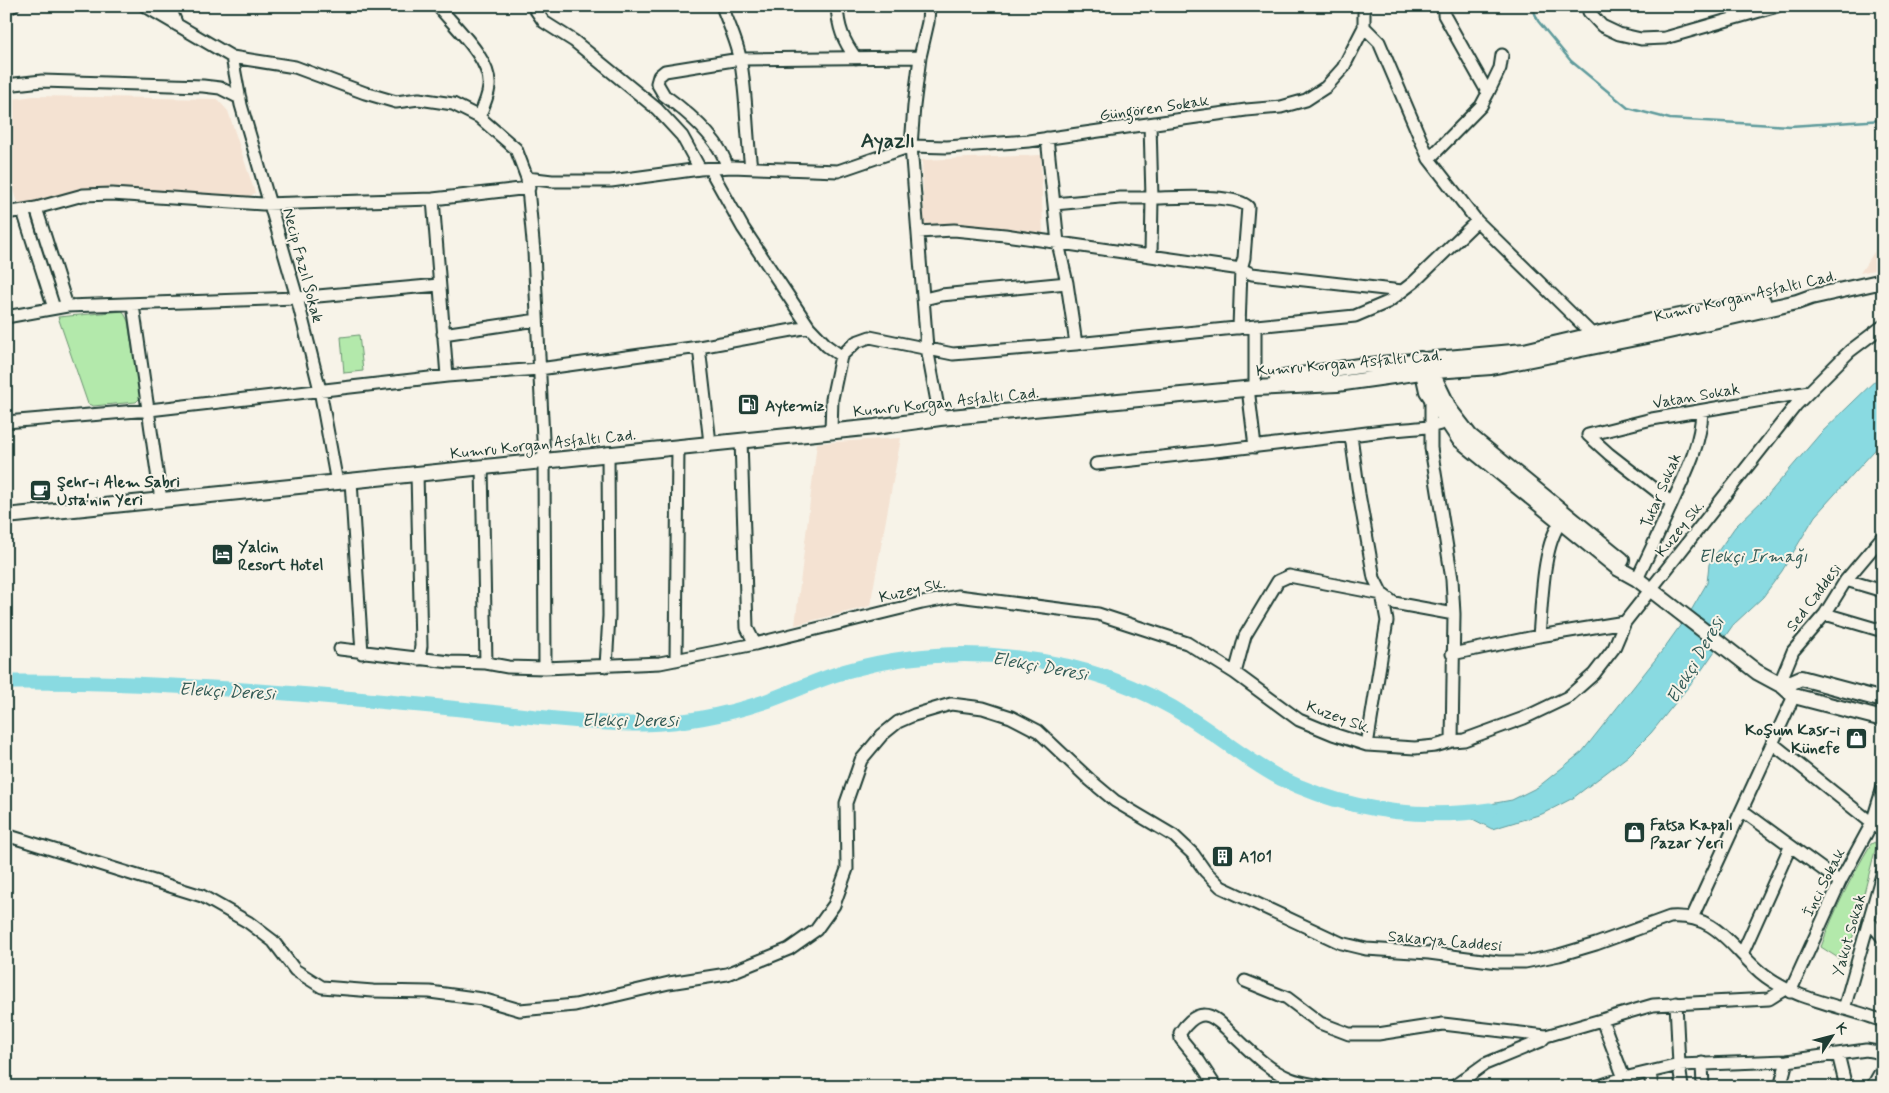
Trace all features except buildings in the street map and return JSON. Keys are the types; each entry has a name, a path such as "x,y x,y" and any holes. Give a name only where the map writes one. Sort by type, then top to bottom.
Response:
{"main road":[{"name":"Kumru Korgan Asfaltı Cad.","path":"6,516 875,427 940,418 1252,388 1337,384 1426,365 1491,367 1715,322 1811,297 1883,281"},
{"path":"1426,365 1524,351 1698,312 1785,298 1811,297"},
{"path":"1426,365 1427,391 1431,399 1451,420"},
{"path":"1426,365 1446,402 1458,439 1524,486 1601,548 1627,565 1637,579"},
{"path":"1601,548 1619,569 1637,579 1757,672 1781,685 1794,696 1883,718"},
{"path":"1781,685 1801,678 1883,700"}],"street":[{"path":"6,8 13,6"},
{"path":"144,6 232,57 295,67 365,93 396,102 419,99 454,104 479,117 516,149 528,183 534,252 544,460 545,668"},
{"path":"169,6 177,25"},
{"path":"438,6 477,53 486,68 489,78 489,89 479,117"},
{"path":"533,6 544,22 574,41 657,109 682,136 810,327 827,346 841,356"},
{"path":"722,6 740,59 746,103 751,167"},
{"path":"837,6 838,25 844,41 856,58"},
{"path":"929,6 928,22 920,57 911,146 927,348 940,418"},
{"path":"1364,6 1364,27 1379,42 1429,159 1477,221 1593,335"},
{"path":"1444,6 1444,14 1488,93"},
{"path":"1588,6 1589,12 1602,26 1619,34 1641,40 1665,38 1761,8 1776,6"},
{"name":"Güngören Sokak","path":"911,146 947,147 1047,138 1246,110 1281,107 1306,100 1326,87 1343,68 1364,27"},
{"path":"1429,159 1481,106 1500,68 1502,55"},
{"name":"Necip Fazıl Sokak","path":"232,57 240,98 320,390 337,483"},
{"path":"727,168 725,158 706,131 664,95 657,82 659,76 665,71 740,59 920,57"},
{"path":"6,85 42,81 203,86 220,88 240,98"},
{"path":"1150,124 1151,255"},
{"path":"1047,138 1058,243 1067,283 1076,344"},
{"path":"6,213 36,208 83,195 112,194 263,204 433,198 528,183 611,181 705,169 751,167 838,171 911,146"},
{"path":"1054,204 1120,198 1205,197 1234,199 1244,203 1248,207 1244,258 1241,269 1239,328"},
{"path":"433,198 447,376"},
{"path":"36,208 67,306"},
{"path":"23,211 54,308"},
{"path":"831,430 832,399 841,356 856,342 870,337 954,354 1076,344 1355,316 1388,302 1414,282 1477,221"},
{"path":"918,232 954,230 1048,240 1241,269 1252,274 1402,291"},
{"path":"924,299 942,295 1067,283"},
{"path":"6,317 67,306 296,298 439,285"},
{"path":"133,305 161,500"},
{"path":"443,334 537,320"},
{"name":"Kuzey Sk.","path":"340,649 362,653 508,667 545,668 660,663 755,644 958,596 1098,614 1187,643 1235,672 1299,720 1367,745 1414,748 1464,740 1524,718 1568,696 1594,674 1614,648 1625,622 1654,593 1796,406 1850,352 1883,326"},
{"path":"6,422 149,410 447,376 539,369 700,347 810,327"},
{"path":"1255,327 1252,388 1255,447"},
{"path":"700,347 710,443"},
{"name":"Vatan Sokak","path":"1672,503 1609,454 1588,435 1652,419 1702,412 1809,392"},
{"path":"1431,399 1431,448 1452,579 1454,614 1452,741"},
{"name":"Tutar Sokak","path":"1637,579 1661,530 1691,460 1701,427 1702,412"},
{"path":"1096,464 1430,427 1451,420"},
{"path":"1351,436 1374,578 1382,594 1387,621 1367,745"},
{"path":"741,440 747,628 755,644"},
{"path":"676,660 678,447"},
{"path":"606,666 609,616 608,453"},
{"path":"482,468 486,664"},
{"path":"417,473 421,646 419,659"},
{"path":"351,481 362,653"},
{"path":"1539,636 1548,548 1554,532 1563,518"},
{"name":"Sed Caddesi","path":"1781,685 1792,651 1825,614 1846,580 1883,536"},
{"path":"1235,672 1246,636 1278,581 1289,576 1382,594 1394,603 1454,614"},
{"path":"1846,580 1883,591"},
{"path":"1825,614 1883,631"},
{"path":"1452,654 1539,636 1625,622"},
{"path":"1692,918 1743,811 1794,696"},
{"name":"Sakarya Caddesi","path":"6,835 202,896 248,922 274,941 295,970 322,987 373,991 430,992 482,999 520,1010 575,1005 669,983 727,974 789,949 816,930 834,905 847,869 846,803 861,760 882,735 898,722 951,704 983,708 1011,717 1038,731 1115,801 1174,836 1222,887 1341,944 1366,949 1429,953 1488,961 1525,962 1577,950 1670,917 1683,916 1712,926 1760,972 1788,990 1883,1021"},
{"path":"1772,743 1883,832"},
{"name":"İnci Sokak","path":"1788,990 1840,882 1872,823 1883,787"},
{"path":"1743,811 1840,882"},
{"path":"1742,954 1790,847"},
{"name":"Yakut Sokak","path":"1844,1009 1883,871"},
{"path":"1869,921 1883,938"},
{"path":"1245,981 1287,998 1320,1023 1349,1034 1378,1034 1442,1024 1546,1036 1653,1005 1741,1002 1769,999 1788,990"},
{"path":"1676,1003 1682,1087"},
{"path":"1216,1087 1199,1061 1181,1039 1180,1033 1184,1026 1196,1017 1205,1014 1216,1020 1256,1057 1278,1072 1292,1079 1325,1087"},
{"path":"1602,1020 1625,1082"},
{"path":"1453,1087 1485,1064 1541,1041 1546,1036"},
{"path":"1596,1087 1625,1082 1650,1072 1679,1065 1787,1061 1866,1050 1883,1054"},
{"path":"1838,1054 1846,1087"},
{"path":"1780,1087 1787,1061"},
{"path":"1702,1063 1704,1087"},
{"path":"1872,1087 1883,1068"},
{"path":"1650,1072 1652,1087"}],"shaded area":[{"path":"34,96 217,99 228,111 255,193 245,199 84,188 23,211 6,169 6,100"},
{"path":"1041,155 1043,235 924,224 922,160"},
{"path":"1883,239 1883,268 1860,273"},
{"path":"901,438 870,606 795,625 817,443"}],"green space":[{"path":"123,311 128,321 140,398 136,402 93,406 88,404 58,317"},
{"path":"359,335 363,371 344,373 341,337"},
{"path":"1875,842 1876,847 1846,963 1821,947 1831,920 1850,882 1871,844"}],"water":[{"name":"Elekçi Irmağı","path":"1883,373 1883,441 1815,516 1782,571 1763,597 1733,625 1701,671 1651,733 1628,756 1573,798 1542,814 1492,829 1467,816 1479,806 1512,800 1538,787 1582,752 1662,651 1692,609 1707,583 1709,564 1735,527 1767,496 1820,434"}],"waterway":[{"path":"1532,6 1538,21 1571,61 1628,108 1670,119 1790,126 1883,120"},
{"name":"Elekçi Deresi","path":"6,682 104,683 251,690 589,722 643,724 704,718 734,711 764,702 839,673 871,665 934,656 997,656 1041,661 1086,671 1130,687 1171,707 1280,778 1331,798 1356,805 1409,813 1436,814 1490,810"}],"place":[{"name":"Aytemiz","path":"749,405"},
{"name":"Şehr-i Alem Sabri Usta'nın Yeri","path":"41,490"},
{"name":"Yalcin Resort Hotel","path":"222,555"},
{"name":"Koşum Kasr-i Künefe","path":"1856,738"},
{"name":"Fatsa Kapalı Pazar Yeri","path":"1634,833"},
{"name":"A101","path":"1223,856"}],"district":[{"name":"Ayazlı","path":"888,140"}]}
